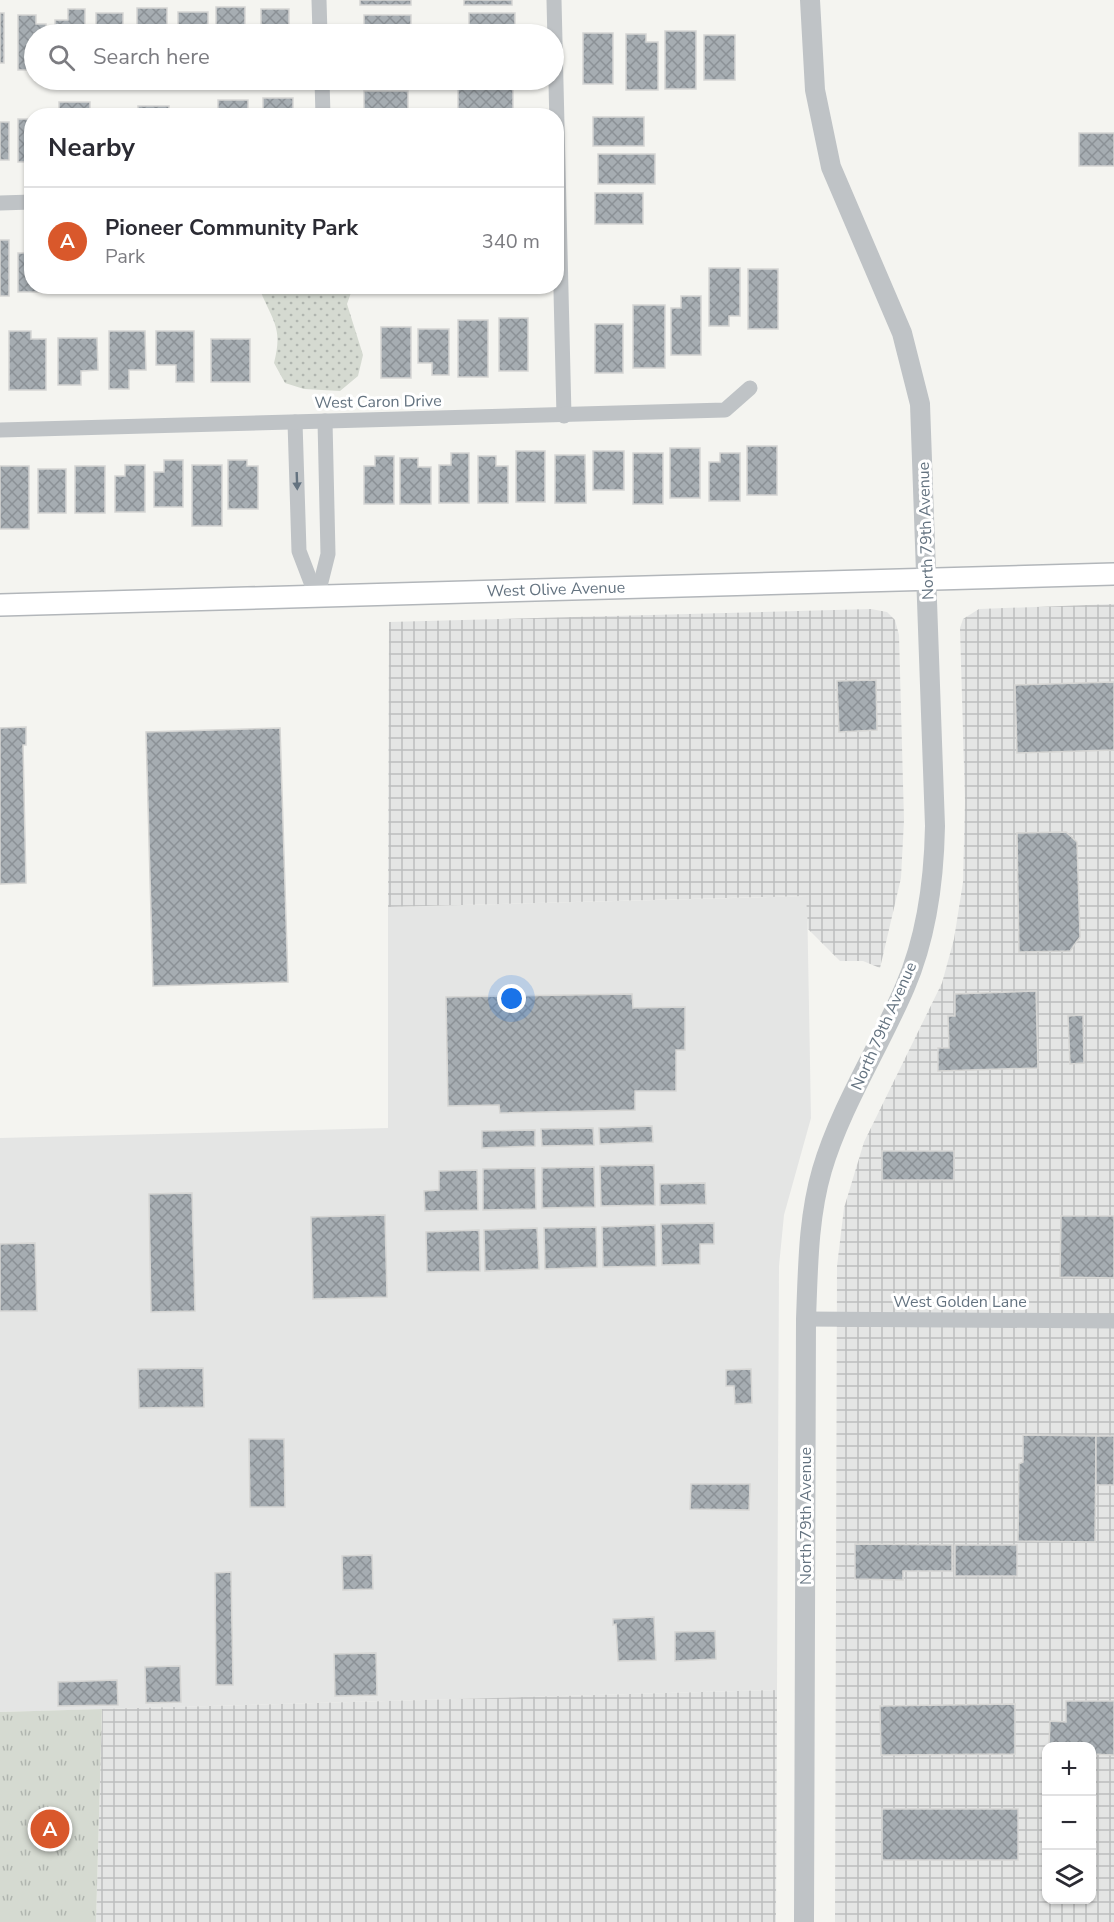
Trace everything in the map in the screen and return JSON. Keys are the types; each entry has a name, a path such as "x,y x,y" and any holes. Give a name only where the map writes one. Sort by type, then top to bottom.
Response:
{"main road":[{"name":"West Olive Avenue","path":"0,605 1114,574"}],"street":[{"path":"320,0 320,24"},
{"path":"554,0 555,24"},
{"name":"North 79th Avenue","path":"804,1922 808,1252 822,1171 838,1126 906,985 927,914 934,876 935,826 920,404 902,333 831,167 815,90 810,0"},
{"path":"322,90 323,108"},
{"path":"556,90 556,108"},
{"path":"0,203 24,202"},
{"path":"561,294 564,416"},
{"name":"West Caron Drive","path":"0,430 725,410 750,388"},
{"path":"295,422 299,551 316,598"},
{"path":"316,598 328,554 325,422"},
{"name":"West Golden Lane","path":"806,1319 1114,1321"}],"shaded area":[{"path":"1114,604 1114,1922 835,1922 837,1266 844,1208 864,1142 942,983 954,939 963,882 965,801 960,628 963,619 979,609"},
{"path":"871,609 887,612 895,620 899,635 904,820 901,878 880,968 863,961 840,961 808,929 806,896 388,907 389,622"},
{"path":"807,896 811,1118 784,1215 779,1266 777,1690 0,1712 0,1138 388,1128 388,907"},
{"path":"777,1690 776,1922 96,1922 102,1709"}],"green space":[{"path":"262,294 351,294 347,304 363,355 358,376 340,391 304,389 285,383 274,363 278,340 275,324"},
{"path":"102,1709 96,1922 0,1922 0,1712"}],"building":[{"path":"360,0 411,0 411,5 360,5"},
{"path":"464,0 512,0 512,5 464,5"},
{"path":"216,7 245,7 245,24 216,24"},
{"path":"137,8 167,8 167,24 137,24"},
{"path":"68,9 85,9 85,24 55,24 55,20 68,20"},
{"path":"261,9 289,9 289,24 261,24"},
{"path":"178,12 208,12 208,24 178,24"},
{"path":"0,13 4,13 4,63 0,63"},
{"path":"96,13 123,13 123,24 96,24"},
{"path":"469,13 515,13 515,24 469,24"},
{"path":"18,15 36,15 36,24 24,24 24,70 18,70"},
{"path":"364,15 411,15 411,24 364,24"},
{"path":"665,31 696,31 696,89 665,89"},
{"path":"583,33 613,33 613,84 583,84"},
{"path":"626,34 646,34 646,42 658,42 658,90 626,90"},
{"path":"704,35 735,35 735,80 704,80"},
{"path":"458,90 513,90 513,108 458,108"},
{"path":"364,91 408,91 408,108 364,108"},
{"path":"263,98 293,98 293,108 263,108"},
{"path":"218,100 248,100 248,108 218,108"},
{"path":"59,102 90,102 90,108 59,108"},
{"path":"138,106 169,106 169,108 138,108"},
{"path":"593,117 644,117 644,146 593,146"},
{"path":"18,119 24,119 24,162 18,162"},
{"path":"0,122 9,122 9,160 0,160"},
{"path":"1079,133 1114,133 1114,166 1079,166"},
{"path":"598,154 655,154 655,184 598,184"},
{"path":"595,193 643,193 643,224 595,224"},
{"path":"0,240 9,240 9,296 0,296"},
{"path":"18,253 24,253 24,292 18,292"},
{"path":"709,268 740,268 740,316 729,316 729,326 709,326"},
{"path":"748,269 778,269 778,329 748,329"},
{"path":"681,296 701,296 701,355 671,355 671,308 681,308"},
{"path":"633,305 665,305 665,368 633,368"},
{"path":"499,318 528,318 528,371 499,371"},
{"path":"458,320 488,320 488,377 458,377"},
{"path":"595,324 623,324 623,373 595,373"},
{"path":"381,327 411,327 411,378 381,378"},
{"path":"418,329 449,329 449,375 432,375 432,363 418,363"},
{"path":"9,331 31,331 31,339 46,339 46,390 9,390"},
{"path":"109,331 145,331 146,370 129,370 129,389 109,389"},
{"path":"156,331 194,331 194,382 176,382 176,365 156,365"},
{"path":"58,338 97,338 98,370 81,371 81,385 58,385"},
{"path":"211,339 250,339 250,382 211,382"},
{"path":"747,446 777,446 777,495 747,495"},
{"path":"670,448 700,448 700,498 670,498"},
{"path":"516,451 545,451 545,502 516,502"},
{"path":"593,451 624,451 624,490 593,490"},
{"path":"451,453 469,453 469,503 439,503 439,465 451,465"},
{"path":"633,453 663,453 663,504 633,504"},
{"path":"720,453 740,453 740,501 709,501 709,462 720,462"},
{"path":"555,455 585,455 586,503 555,503"},
{"path":"375,456 394,456 394,504 364,504 364,466 375,466"},
{"path":"478,456 496,456 496,466 508,466 508,503 478,503"},
{"path":"400,458 418,458 418,467 431,467 431,504 400,504"},
{"path":"164,460 183,460 183,507 154,507 154,472 164,472"},
{"path":"228,460 247,460 247,466 258,466 258,509 228,509"},
{"path":"125,465 145,465 145,512 115,512 115,476 125,476"},
{"path":"192,465 222,465 222,526 192,526"},
{"path":"0,466 29,466 29,529 0,529"},
{"path":"75,466 105,466 105,513 75,513"},
{"path":"38,469 66,469 66,513 38,513"},
{"path":"876,680 877,730 839,732 837,681"},
{"path":"1114,682 1114,750 1017,753 1015,685"},
{"path":"26,727 26,745 23,745 26,883 0,884 0,728"},
{"path":"280,728 288,982 153,986 146,732"},
{"path":"1066,832 1077,842 1080,937 1070,951 1019,952 1017,833"},
{"path":"1036,991 1038,1068 938,1071 938,1048 949,1048 948,1016 955,1016 955,994"},
{"path":"632,994 633,1008 685,1007 685,1050 676,1050 676,1091 635,1091 635,1110 500,1113 499,1105 448,1106 446,997"},
{"path":"1083,1015 1084,1063 1070,1064 1068,1016"},
{"path":"652,1126 653,1142 600,1144 599,1128"},
{"path":"593,1128 594,1145 542,1146 541,1129"},
{"path":"535,1130 535,1146 482,1148 482,1131"},
{"path":"882,1151 954,1151 954,1180 882,1180"},
{"path":"654,1165 655,1205 601,1206 600,1166"},
{"path":"594,1167 595,1207 542,1208 542,1168"},
{"path":"535,1168 536,1209 483,1210 483,1169"},
{"path":"477,1170 478,1210 425,1211 424,1191 439,1190 439,1171"},
{"path":"705,1183 706,1204 660,1205 660,1184"},
{"path":"192,1193 195,1311 151,1312 149,1194"},
{"path":"385,1215 387,1297 313,1299 311,1217"},
{"path":"1061,1216 1114,1216 1114,1278 1060,1277"},
{"path":"714,1223 714,1244 700,1244 700,1264 662,1265 661,1224"},
{"path":"655,1225 656,1266 603,1267 602,1227"},
{"path":"596,1227 597,1267 545,1269 544,1228"},
{"path":"537,1228 539,1269 485,1271 484,1230"},
{"path":"479,1230 480,1271 427,1272 426,1232"},
{"path":"35,1243 37,1311 0,1311 0,1244"},
{"path":"203,1368 204,1407 139,1408 138,1369"},
{"path":"751,1369 752,1403 735,1404 734,1386 726,1386 726,1370"},
{"path":"1023,1435 1096,1436 1095,1542 1018,1541 1019,1464 1023,1462"},
{"path":"1096,1436 1114,1436 1114,1485 1096,1485"},
{"path":"249,1439 284,1439 285,1507 250,1507"},
{"path":"691,1484 750,1484 749,1510 690,1509"},
{"path":"855,1544 952,1545 952,1571 903,1571 903,1580 855,1579"},
{"path":"955,1545 1017,1545 1017,1576 955,1576"},
{"path":"372,1555 373,1589 343,1590 342,1556"},
{"path":"231,1572 233,1685 216,1685 215,1573"},
{"path":"654,1617 656,1660 618,1661 616,1624 613,1625 613,1619"},
{"path":"715,1631 716,1659 675,1661 675,1632"},
{"path":"376,1653 377,1695 335,1696 334,1654"},
{"path":"180,1666 181,1702 146,1703 145,1667"},
{"path":"117,1680 118,1705 58,1706 58,1682"},
{"path":"1066,1701 1114,1701 1114,1755 1096,1754 1096,1742 1049,1742 1050,1721 1066,1722"},
{"path":"1015,1704 1015,1754 881,1755 880,1706"},
{"path":"882,1809 1018,1809 1018,1860 882,1860"}],"place":[{"name":"Pioneer Community Park","path":"50,1829"}]}
